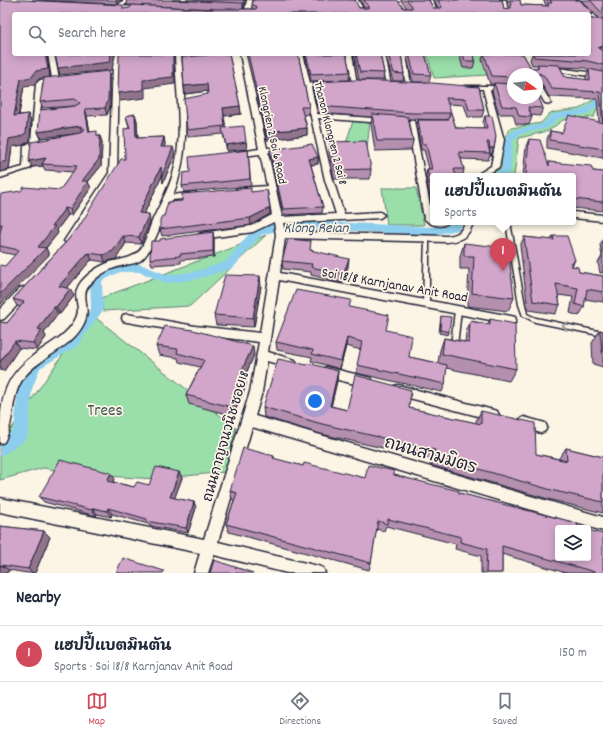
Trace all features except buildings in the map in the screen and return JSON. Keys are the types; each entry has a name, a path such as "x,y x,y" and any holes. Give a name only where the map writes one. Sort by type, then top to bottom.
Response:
{"street":[{"path":"119,7 127,0"},
{"path":"247,12 250,0"},
{"path":"355,0 361,12"},
{"path":"429,0 435,12"},
{"path":"503,0 505,12"},
{"path":"576,0 589,12"},
{"path":"97,6 119,7 129,11 156,9"},
{"path":"591,14 600,23"},
{"path":"0,176 27,169 28,146 39,143 37,113 40,84 42,81 60,78 52,56"},
{"path":"62,250 113,173 112,73 118,56"},
{"name":"Klongrien 2 Soi 6 Road","path":"243,56 265,151 281,235"},
{"name":"Thanon Klongren 2 Soi 8","path":"300,56 315,116 318,144 341,217"},
{"path":"349,56 355,83"},
{"path":"383,56 399,85 403,56"},
{"path":"0,438 4,432 6,408 14,383 33,360 54,347 67,336 82,318 84,310 80,292 85,283 106,268 138,258 148,242 184,160 182,139 181,58"},
{"path":"544,69 603,76"},
{"path":"307,85 334,84"},
{"path":"458,87 507,88"},
{"path":"484,173 495,167 500,140 486,88"},
{"path":"543,95 548,103"},
{"path":"37,113 45,112"},
{"path":"315,116 414,123 428,218 430,220"},
{"path":"226,156 279,149"},
{"path":"227,192 272,188"},
{"path":"167,198 204,195"},
{"path":"190,238 253,229 277,219 380,215"},
{"path":"576,215 603,218"},
{"path":"281,235 427,238 447,240 460,237 468,229 469,225"},
{"name":"ถนนกาญจนวนิช ซอย18","path":"201,573 256,392 281,235"},
{"path":"148,242 162,240"},
{"name":"Soi 18/8 Karnjanav Anit Road","path":"274,276 511,320"},
{"path":"0,316 31,283"},
{"path":"127,318 195,330 265,338"},
{"path":"263,355 301,365"},
{"path":"317,369 541,427"},
{"name":"ถนนสามมิตร","path":"248,420 603,524"},
{"path":"0,505 208,547 318,573"}],"lane":[{"path":"509,225 525,315 535,320 603,334"},
{"path":"426,304 427,238"},
{"path":"454,346 458,310"}],"green space":[{"path":"428,56 485,56 489,75 434,78"},
{"path":"596,98 603,99 603,109 597,109 594,117 563,120 548,131 519,138 514,173 492,173 501,168 504,138 511,128 541,123 550,113 579,109"},
{"path":"353,121 370,122 367,148 344,149"},
{"path":"382,188 416,188 424,225 387,225"},
{"path":"266,235 190,306 103,311 101,298"},
{"name":"Trees","path":"91,314 236,428 225,472 155,479 89,475 43,468 0,480 0,445"}],"waterway":[{"name":"Klong Reian","path":"501,173 507,170 508,140 517,132 545,126 556,116 584,112 603,99"},
{"name":"Klong Reian","path":"0,450 21,434 25,389 35,364 72,342 97,310 96,279 118,268 140,268 167,279 197,275 229,265 257,232 289,224 432,231 455,227 456,225"}],"place":[{"name":"แฮปปี้แบตมินตัน","path":"503,271"}]}
